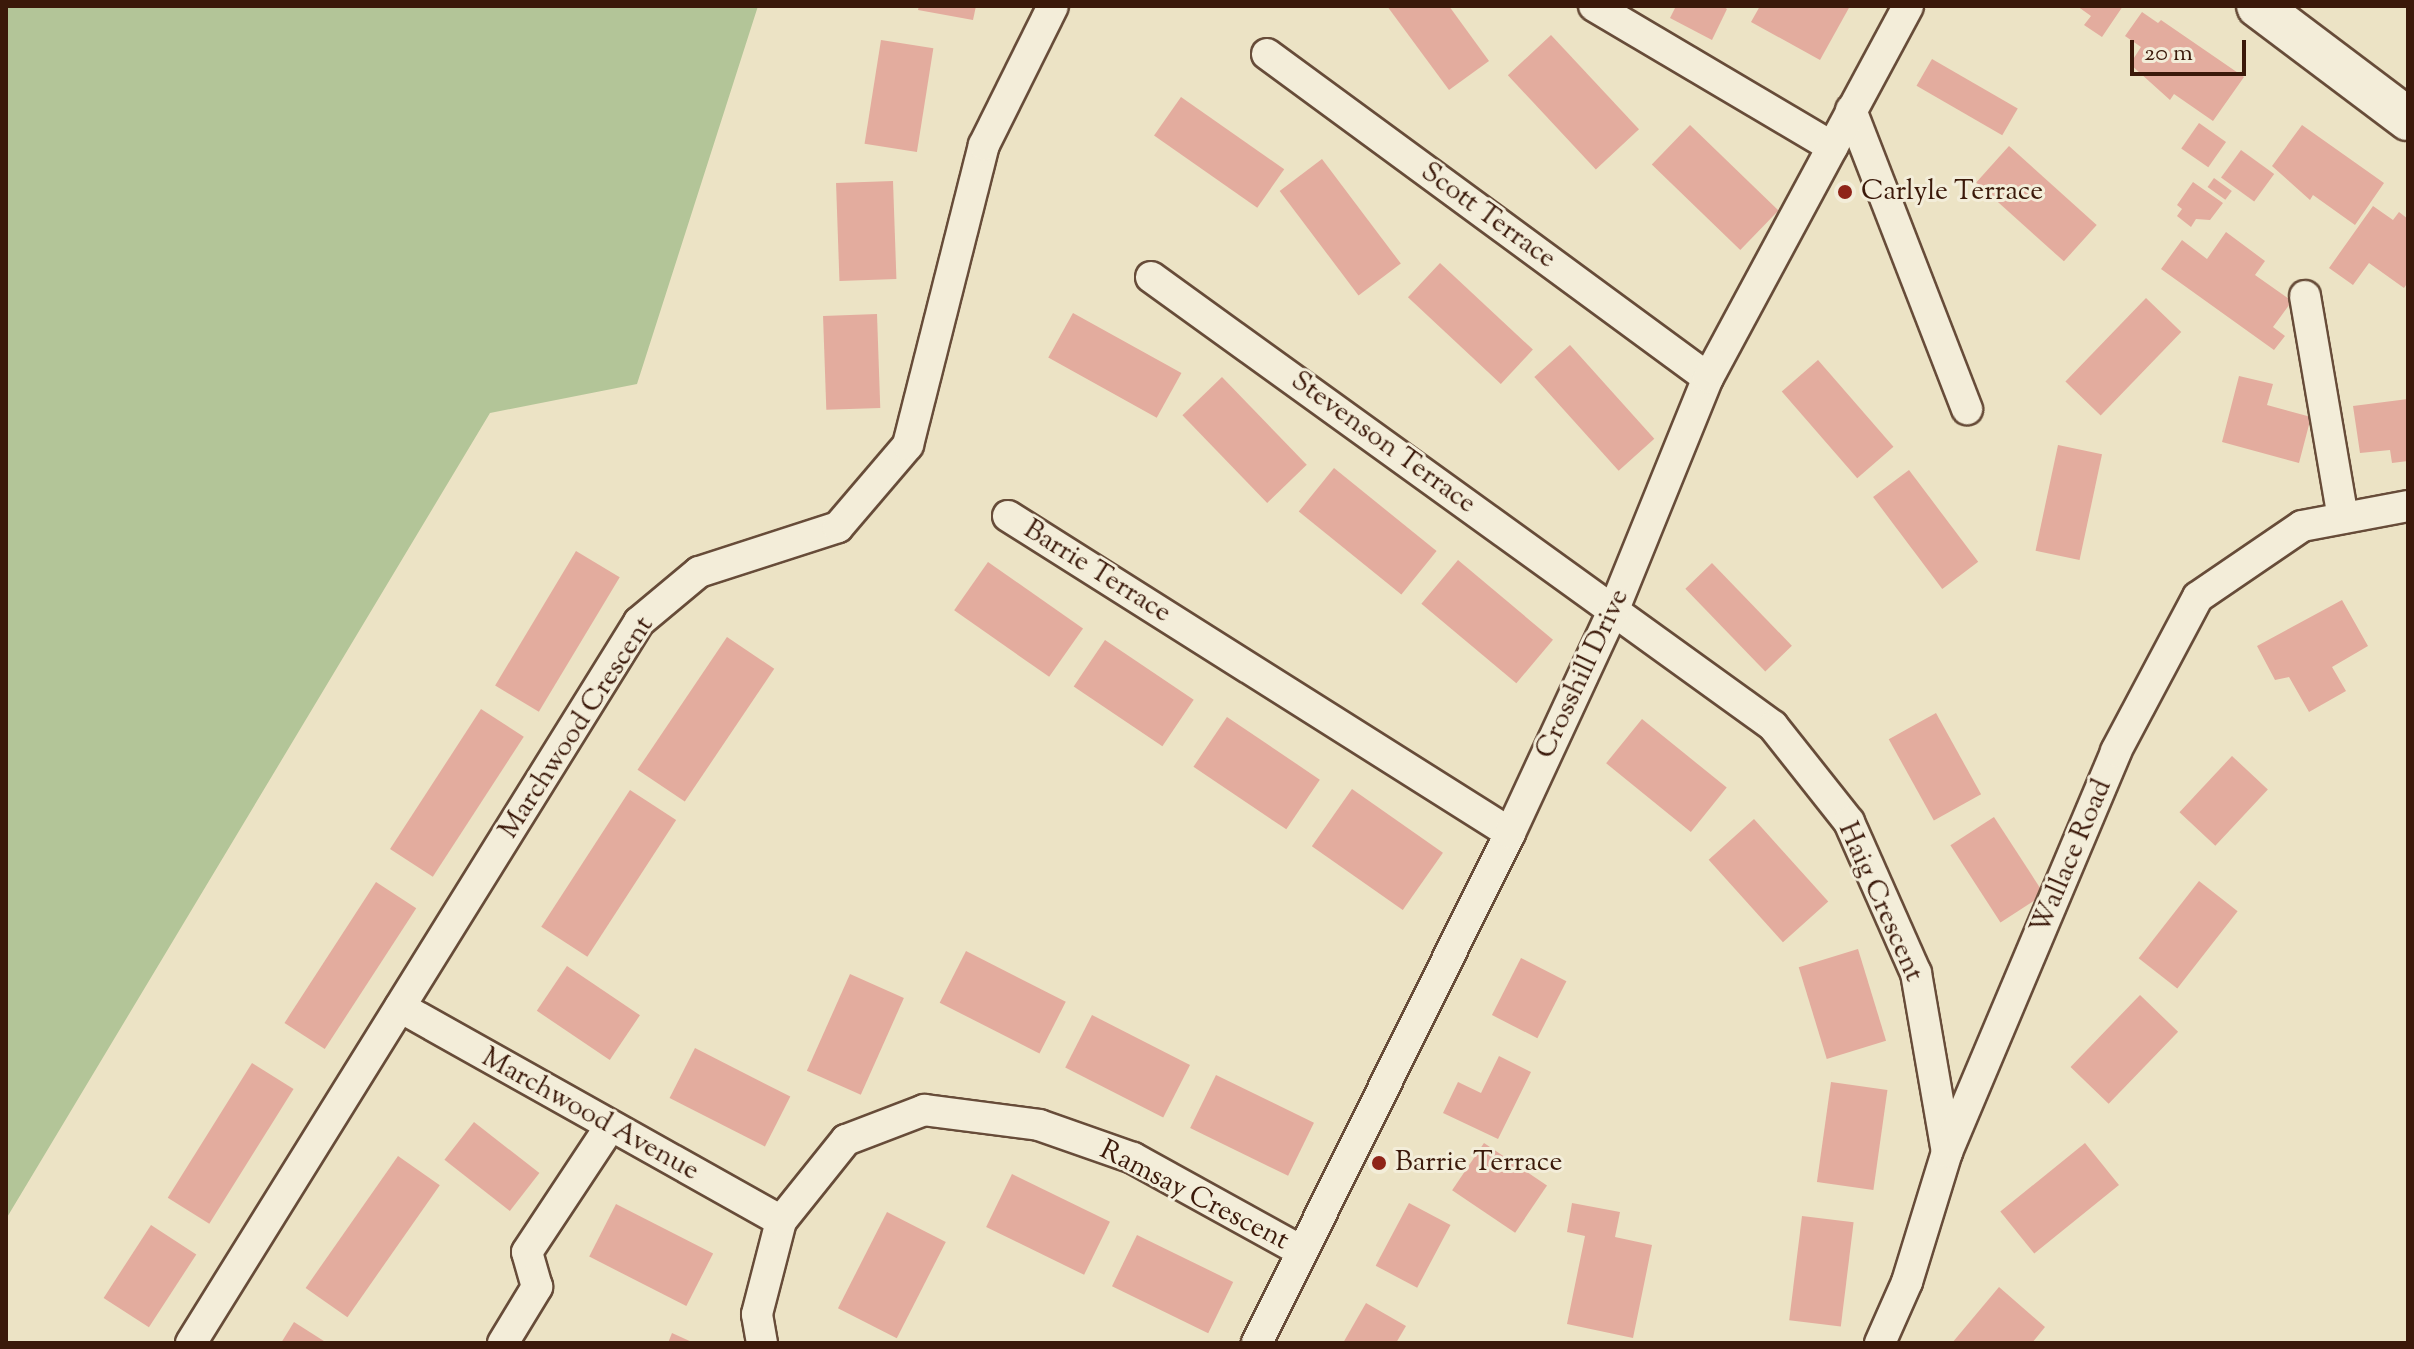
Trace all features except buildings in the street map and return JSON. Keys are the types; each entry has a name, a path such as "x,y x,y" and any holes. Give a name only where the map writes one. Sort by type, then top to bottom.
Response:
{"main road":[{"path":"2258,6 2408,119"}],"street":[{"name":"Marchwood Crescent","path":"191,1343 639,622 699,572 838,527 908,445 984,145 1053,6"},
{"path":"1594,6 1832,147"},
{"name":"Crosshill Drive","path":"1257,1343 1300,1250 1510,833 1614,609 1708,378 1908,6"},
{"name":"Scott Terrace","path":"1267,54 1708,378"},
{"path":"1851,110 1967,409"},
{"name":"Stevenson Terrace","path":"1151,277 1614,609"},
{"path":"2305,296 2343,518"},
{"name":"Wallace Road","path":"1880,1343 1907,1282 1947,1152 2116,751 2198,597 2302,526 2408,506"},
{"name":"Barrie Terrace","path":"1008,516 1510,833"},
{"name":"Haig Crescent","path":"1614,609 1773,726 1849,822 1916,973 1947,1152"},
{"name":"Marchwood Avenue","path":"400,1007 609,1128 781,1221"},
{"name":"Ramsay Crescent","path":"762,1343 757,1314 781,1221 846,1140 924,1110 1039,1125 1133,1158 1300,1250"},
{"path":"503,1343 537,1287 527,1252 609,1128"}],"green space":[{"path":"6,6 758,6 637,384 490,413 6,1219"}],"place":[{"name":"Carlyle Terrace","path":"1845,192"},
{"name":"Barrie Terrace","path":"1379,1163"}]}
